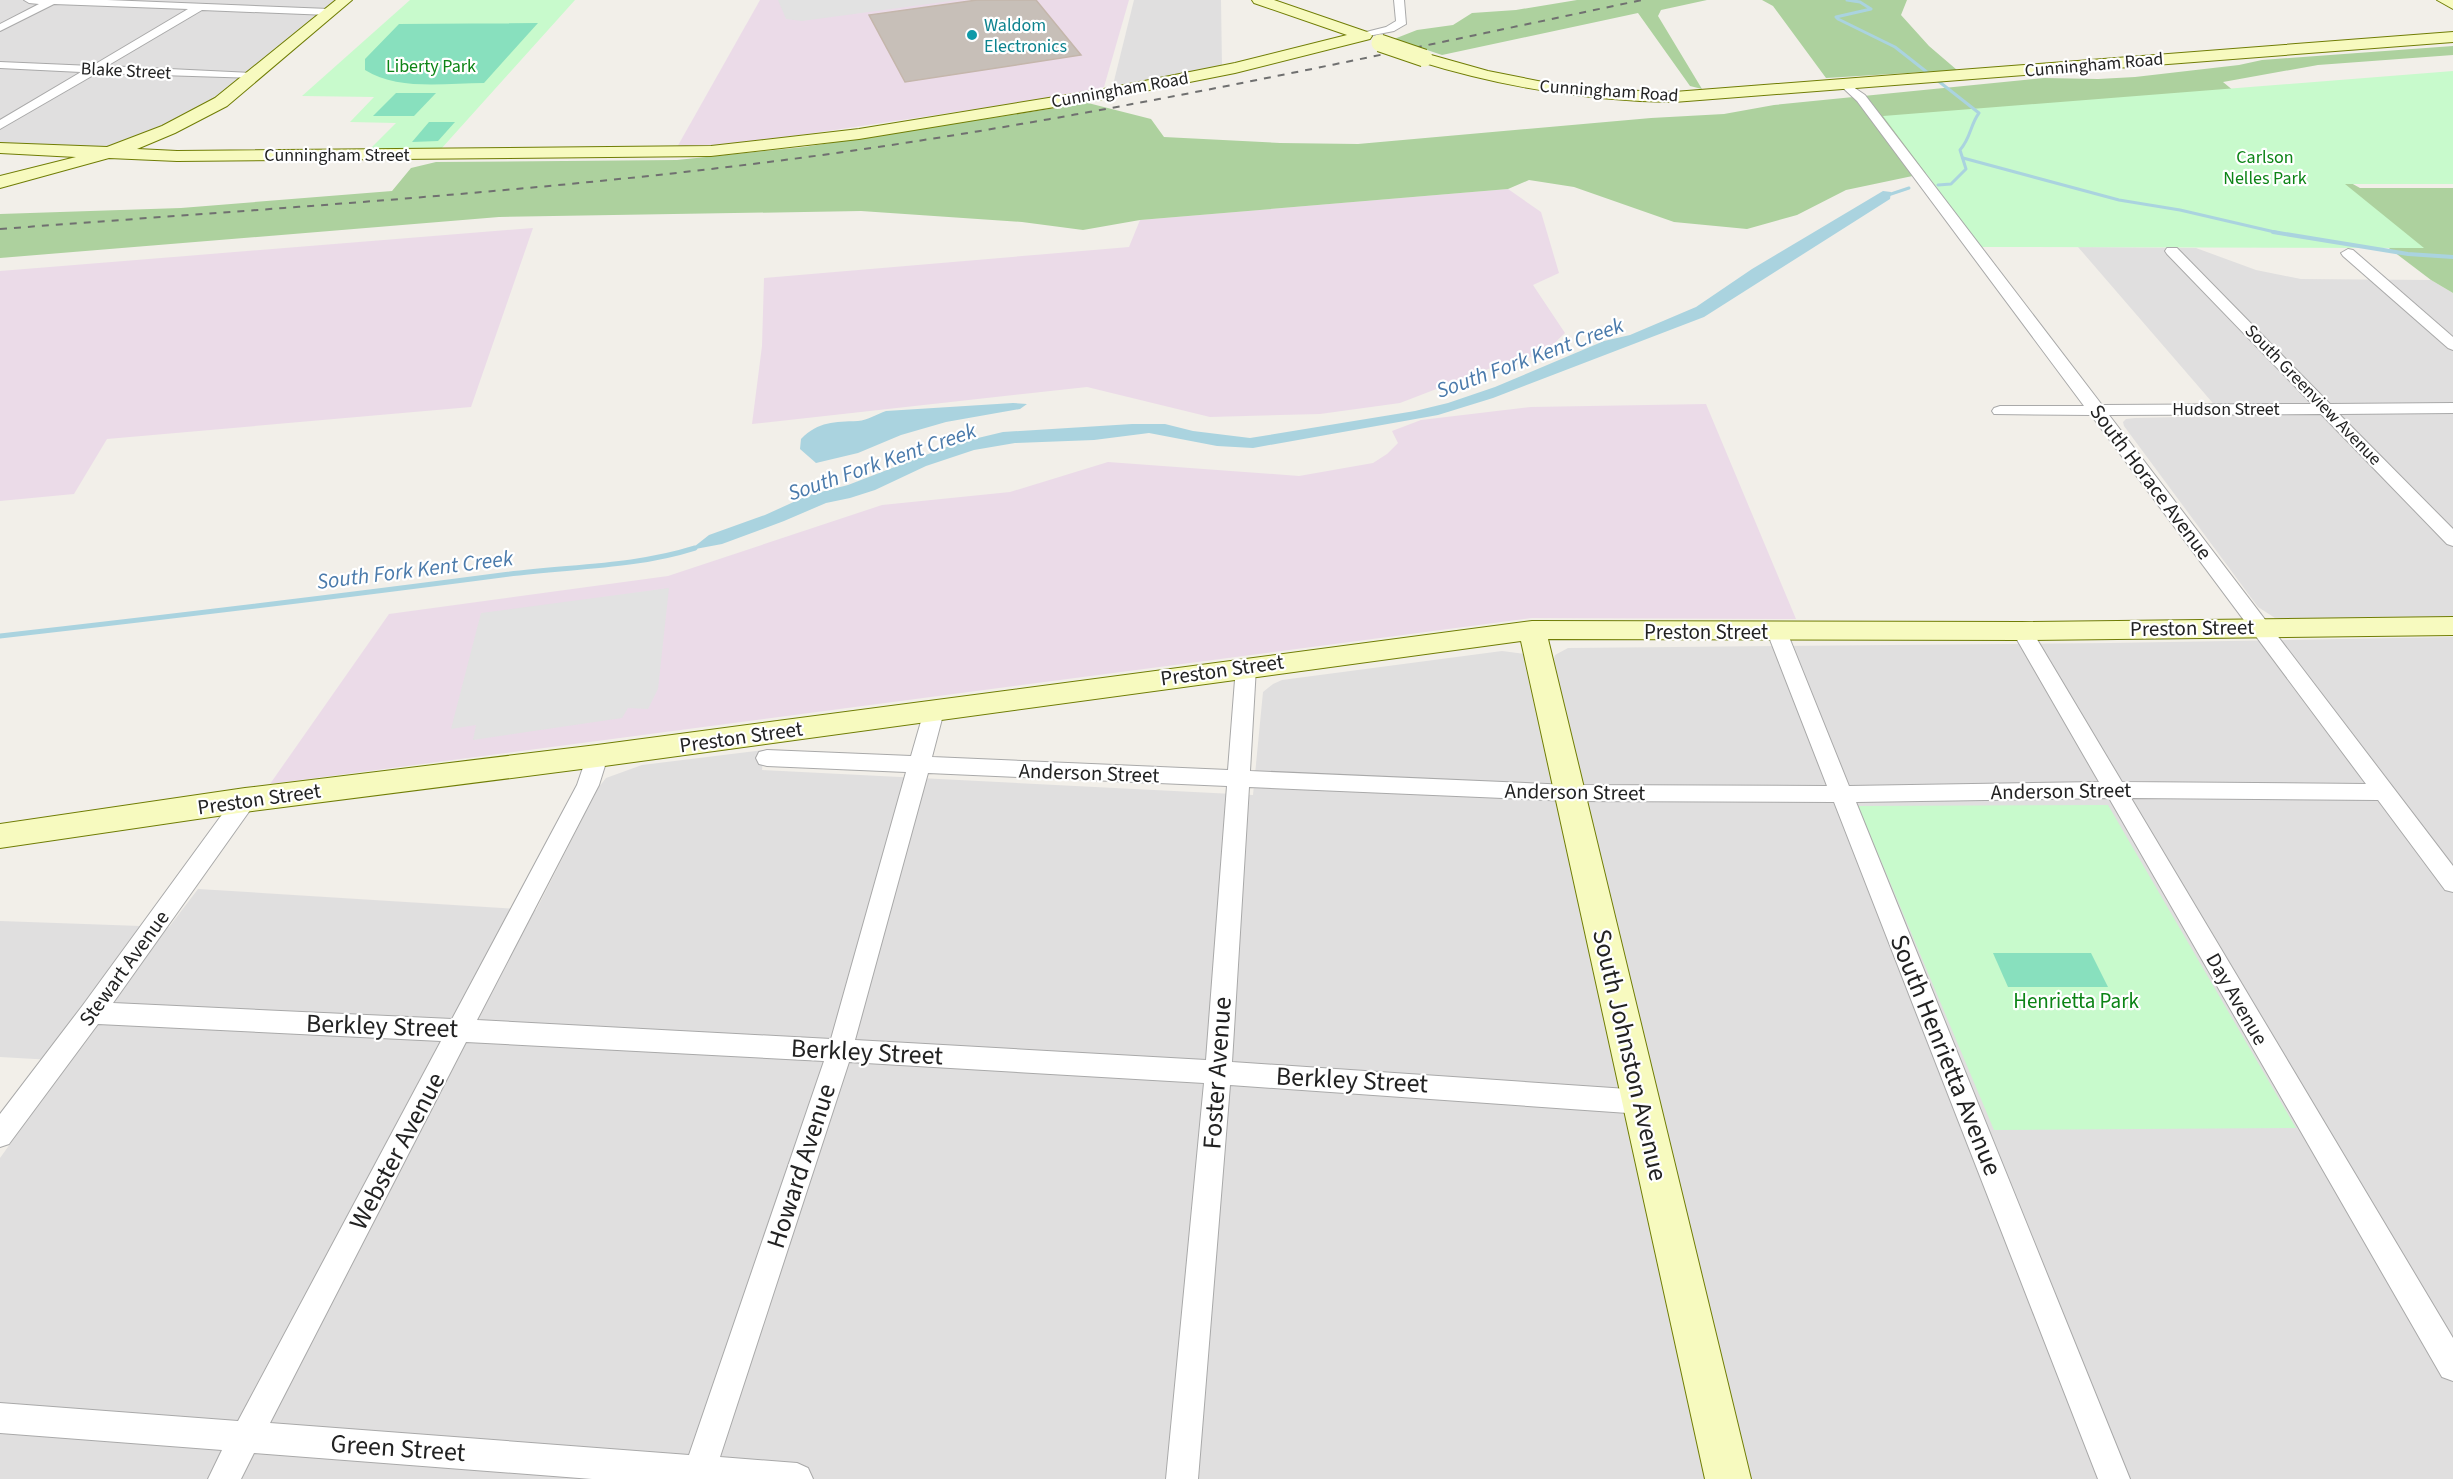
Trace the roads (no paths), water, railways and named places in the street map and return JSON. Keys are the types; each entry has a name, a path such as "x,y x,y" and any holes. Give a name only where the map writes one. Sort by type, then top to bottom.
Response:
{"street":[{"path":"29,0 329,12"},
{"path":"0,125 212,0"},
{"path":"0,182 107,153 163,133 201,114 221,102 345,0"},
{"path":"1259,0 1362,36 1390,29 1402,22 1399,0"},
{"path":"2444,0 2453,5"},
{"path":"0,28 53,1"},
{"name":"Cunningham Road","path":"674,153 746,148 859,134 1104,94 1235,68 1362,36 1424,58 1503,81 1564,91 1609,95 1693,96 2453,37"},
{"name":"Blake Street","path":"0,65 252,76"},
{"name":"South Horace Avenue","path":"1846,85 1861,98 1931,190 2453,883"},
{"name":"Cunningham Street","path":"0,148 188,156 674,153"},
{"name":"South Greenview Avenue","path":"2172,251 2453,540"},
{"path":"2348,253 2453,345"},
{"name":"Hudson Street","path":"2000,411 2453,408"},
{"name":"Preston Street","path":"0,836 245,800 597,756 1532,630 2022,631 2453,626"},
{"name":"South Johnston Avenue","path":"1532,630 1728,1479"},
{"name":"Day Avenue","path":"2022,631 2453,1366"},
{"name":"South Henrietta Avenue","path":"1777,632 2114,1479"},
{"name":"Foster Avenue","path":"1182,1479 1218,1072 1246,667"},
{"name":"Howard Avenue","path":"699,1475 840,1050 920,766 933,711"},
{"name":"Webster Avenue","path":"224,1479 588,785 597,756"},
{"name":"Anderson Street","path":"767,758 1570,793 1843,794 2114,790 2383,792"},
{"name":"Stewart Avenue","path":"0,1135 92,1013 245,800"},
{"name":"Berkley Street","path":"92,1013 462,1029 840,1050 1438,1085 1642,1102"},
{"name":"Green Street","path":"0,1418 245,1436 699,1475 797,1479"}],"water":[{"path":"1883,191 1891,192 1890,199 1704,317 1493,398 1438,415 1253,448 1217,446 1149,433 1094,440 1015,443 974,450 926,466 875,490 826,503 722,544 690,550 709,535 765,515 809,495 848,485 957,443 1003,432 1165,424 1193,431 1250,438 1415,411 1448,403 1495,387 1604,341 1630,335 1696,307 1752,269"},
{"path":"1027,404 1020,409 946,422 901,435 858,453 816,463 800,449 801,439 814,429 827,424 862,420 886,411"}],"waterway":[{"name":"South Fork Kent Creek","path":"1847,0 1860,2 1871,9 1836,17 1838,19 1895,47 1979,113 1960,150 1966,169 1951,184 1938,185"},
{"path":"1963,158 2119,200 2180,210 2279,233"},
{"name":"South Fork Kent Creek","path":"1885,196 1909,188"},
{"path":"2273,232 2279,233"},
{"path":"2279,233 2408,254 2453,257"},
{"name":"South Fork Kent Creek","path":"0,636 526,572 623,563 671,555 695,548"}],"railway":[{"path":"0,229 515,189 822,155 1028,123 1234,85 1642,0"}],"place":[{"name":"Waldom Electronics","path":"972,35"}],"park label":[{"name":"Liberty Park","path":"431,66"},
{"name":"Carlson Nelles Park","path":"2265,167"},
{"name":"Henrietta Park","path":"2076,1001"}]}
